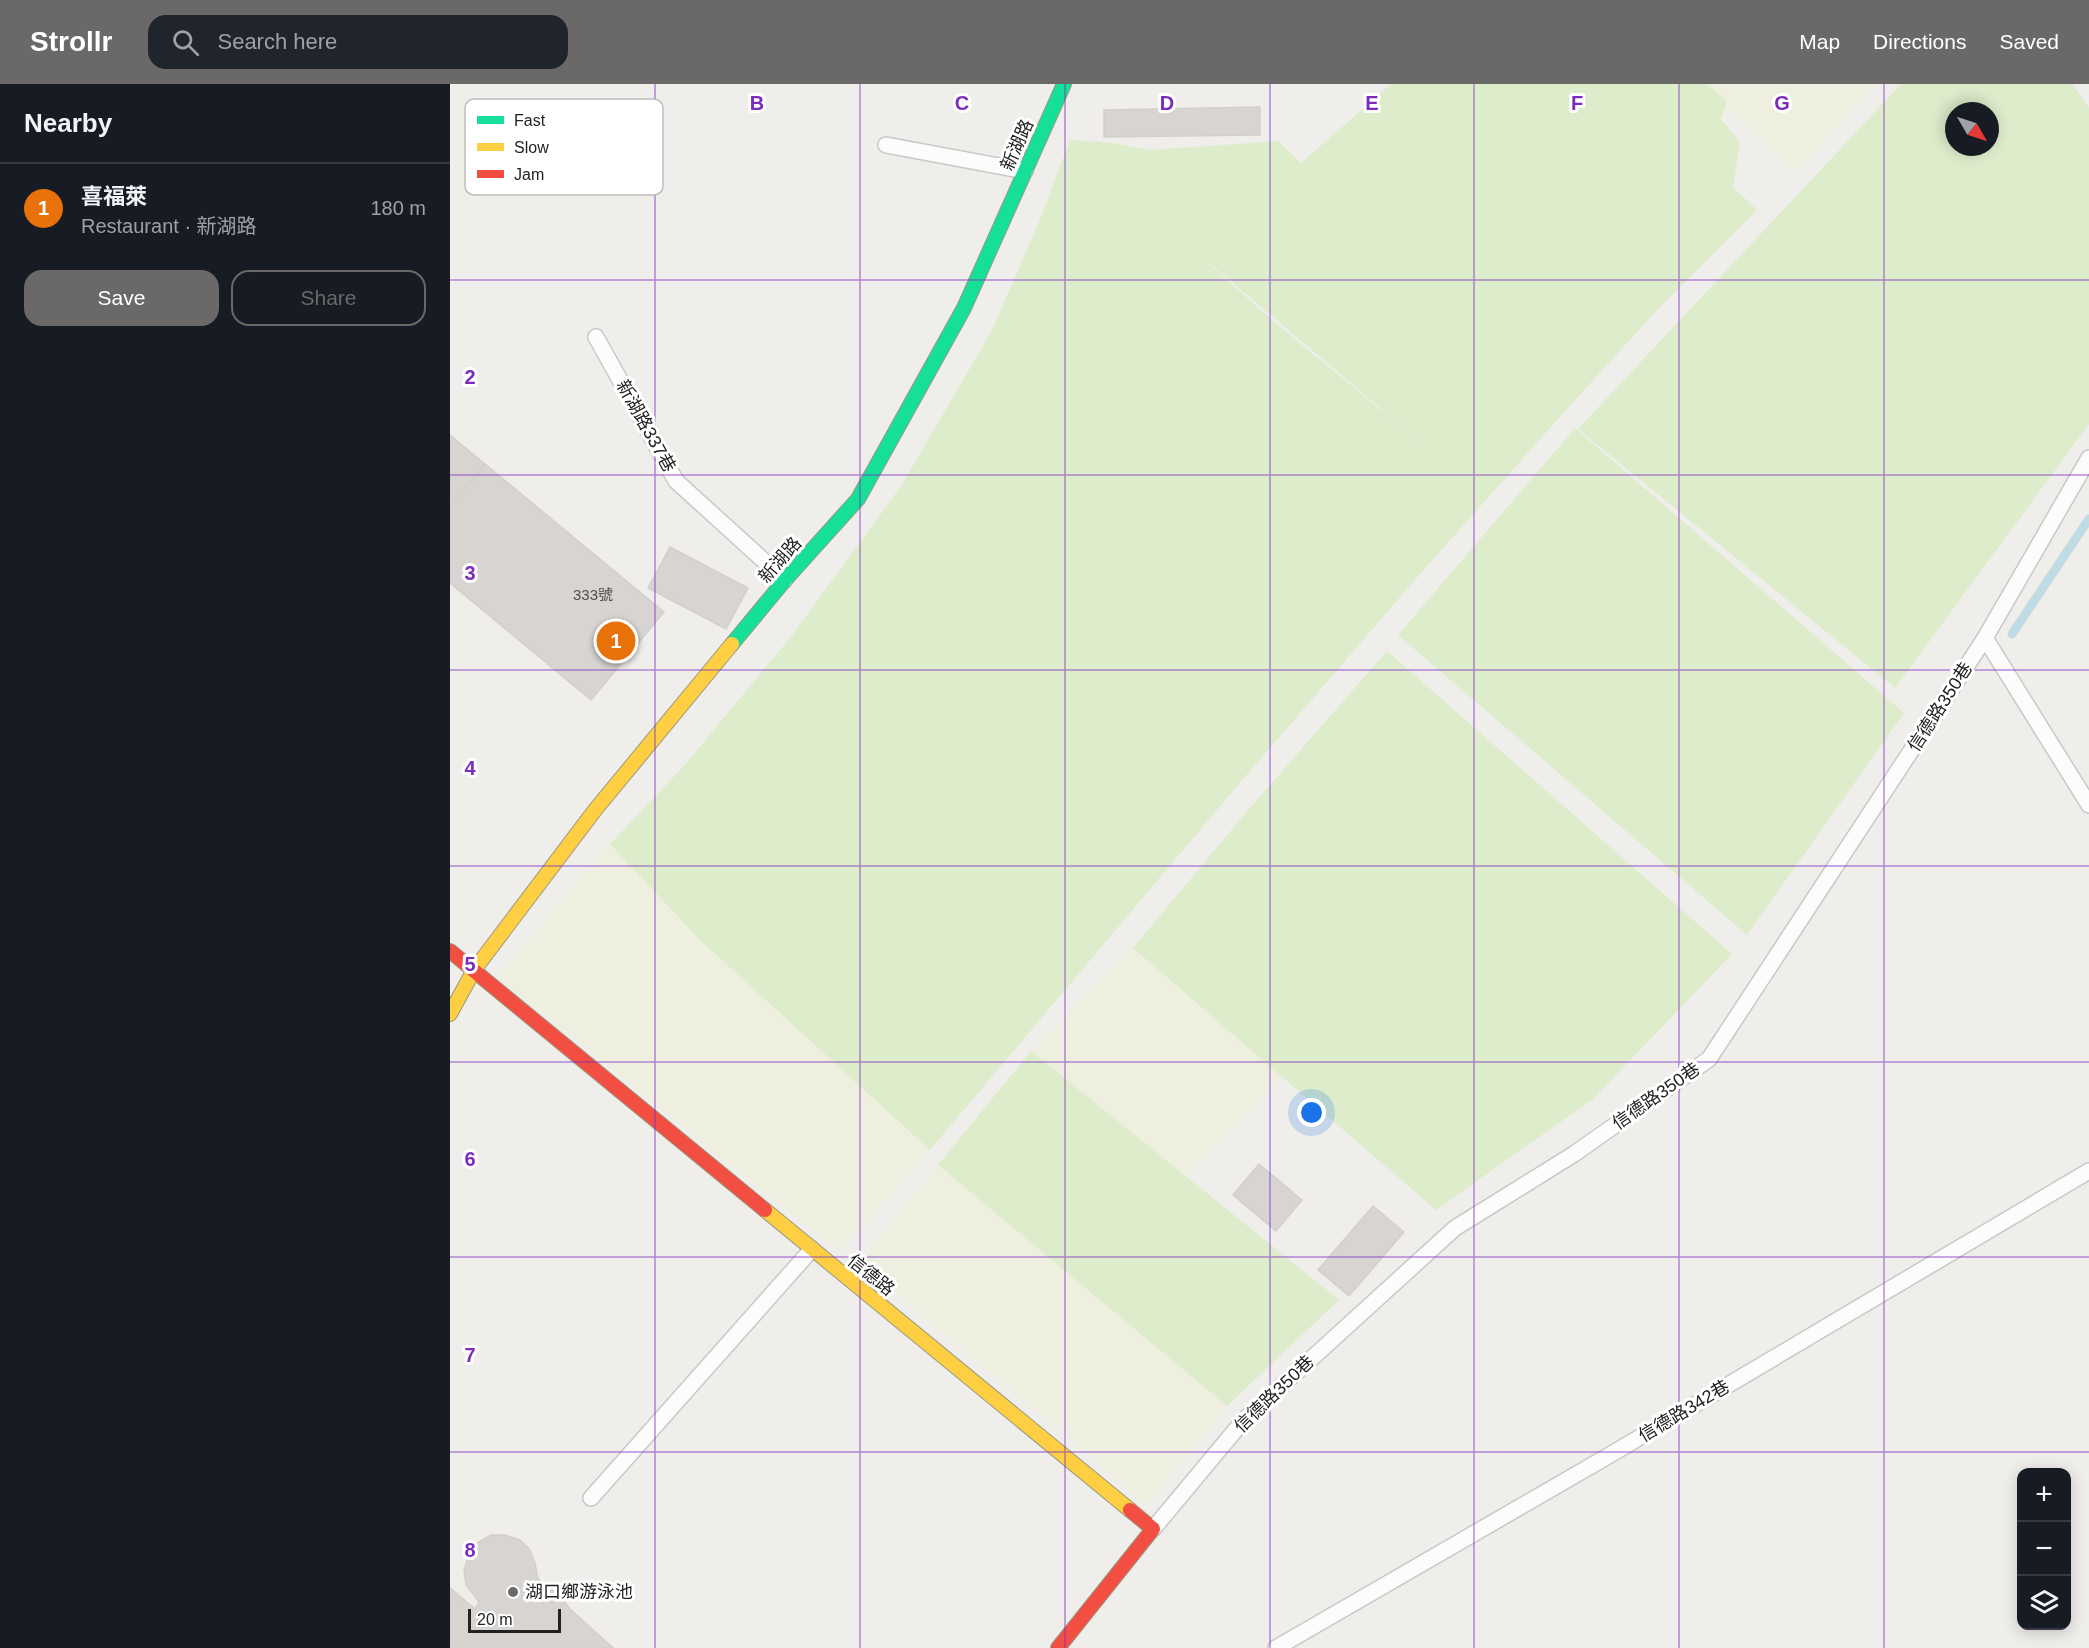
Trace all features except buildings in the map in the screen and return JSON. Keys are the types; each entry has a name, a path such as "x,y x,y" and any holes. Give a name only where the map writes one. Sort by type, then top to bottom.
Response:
{"street":[{"name":"新湖路","path":"450,1014 474,970 595,810 785,580 858,499 964,308 1064,84"},
{"name":"信德路","path":"450,951 1153,1529"},
{"path":"1058,1648 1153,1529"}],"lane":[{"path":"886,145 1025,171"},
{"name":"新湖路337巷","path":"596,337 676,481 785,580"},
{"name":"信德路350巷","path":"1153,1529 1243,1421 1455,1228 1574,1154 1709,1059 1985,638 2089,458"},
{"path":"1985,638 2089,805"},
{"name":"信德路342巷","path":"1276,1648 1626,1446 2089,1171"},
{"path":"591,1497 812,1249"}],"green space":[{"path":"1391,84 1707,84 1727,101 1721,119 1740,142 1733,187 1757,210 1658,309 1420,574 1238,785 930,1150 700,940 610,844 683,767 790,638 901,486 991,332 1039,222 1070,140 1113,143 1150,150 1278,141 1301,163","holes":["1208,262 1432,452 1273,321"]},
{"path":"1703,84 1875,84 1796,172"},
{"path":"1901,84 2072,84 2089,108 2089,424 1895,688 1578,429"},
{"path":"1575,428 1904,713 1747,935 1398,635"},
{"path":"1387,651 1732,954 1593,1099 1436,1210 1133,948 1249,809"},
{"path":"610,844 930,1150 839,1252 498,977"},
{"path":"1133,948 1282,1077 1184,1176 1031,1051"},
{"path":"1031,1051 1339,1300 1227,1406 938,1165"},
{"path":"938,1165 1227,1406 1146,1505 1054,1423 859,1263"}],"waterway":[{"path":"2012,634 2089,519"}],"traffic: fast":[{"path":"732,644 785,580 858,499 964,308 1064,84"}],"traffic: slow":[{"path":"450,1014 474,970 595,810 732,644"},
{"path":"765,1210 1130,1510"}],"traffic: jam":[{"path":"450,951 765,1210"},
{"path":"1058,1648 1153,1529 1130,1510"}],"place":[{"name":"喜福萊","path":"616,641"},
{"name":"湖口鄉游泳池","path":"513,1592"}]}
